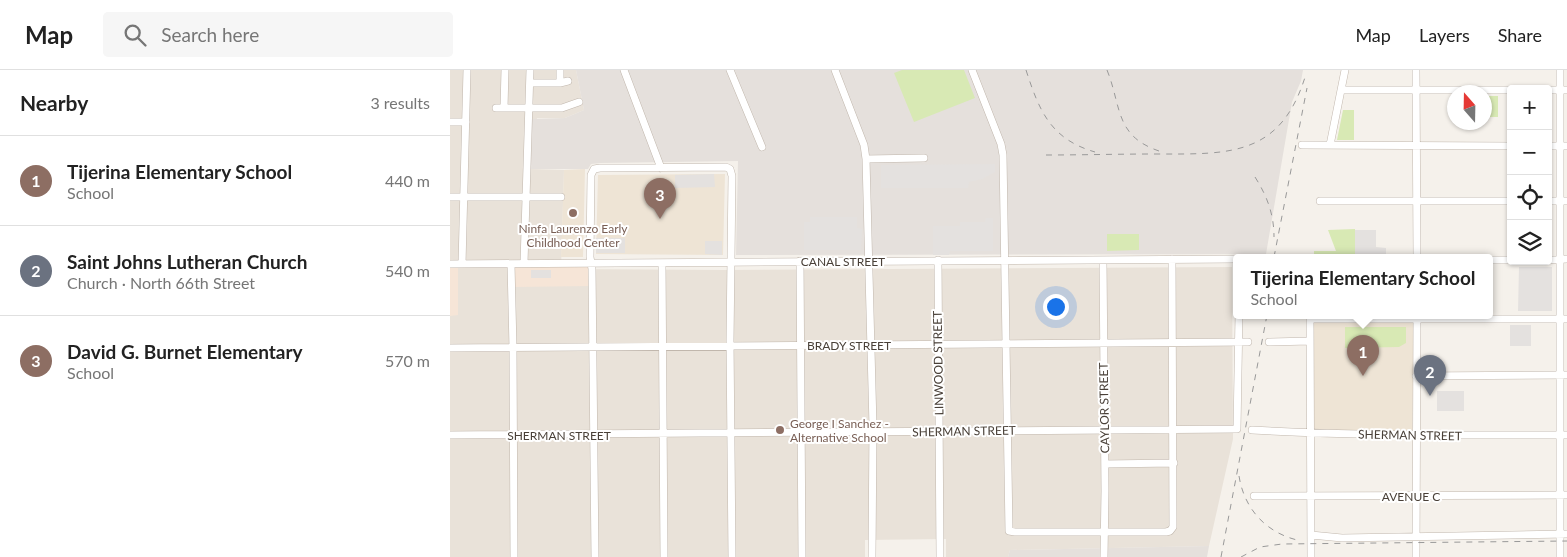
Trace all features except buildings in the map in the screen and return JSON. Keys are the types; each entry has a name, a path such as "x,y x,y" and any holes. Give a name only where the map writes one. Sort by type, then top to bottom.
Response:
{"street":[{"path":"462,264 467,70"},
{"path":"505,70 500,108 562,108 579,102"},
{"path":"524,264 530,70"},
{"path":"530,84 564,82 560,70"},
{"path":"624,70 661,168"},
{"path":"730,70 762,147"},
{"path":"835,70 864,144 866,159 873,432 872,557"},
{"path":"972,70 1001,144 1003,156 1009,531 1170,531 1174,522 1172,259"},
{"path":"1330,146 1345,70"},
{"path":"1416,70 1417,254"},
{"path":"1560,70 1564,90 1564,534 1560,557"},
{"path":"1341,90 1507,90"},
{"path":"450,122 466,122"},
{"path":"1302,146 1507,146"},
{"path":"866,159 924,158"},
{"path":"594,557 593,347 590,245 592,175 594,169 726,167 730,169 732,176 730,346 732,557"},
{"path":"450,197 561,197"},
{"path":"1320,202 1507,201"},
{"name":"CANAL STREET","path":"450,264 1233,258"},
{"name":"LINWOOD STREET","path":"938,260 940,557"},
{"name":"CAYLOR STREET","path":"1103,260 1104,557"},
{"path":"1493,260 1507,260"},
{"path":"800,261 802,557"},
{"path":"662,263 664,557"},
{"path":"511,264 514,557"},
{"path":"1493,318 1564,318"},
{"path":"1239,319 1240,342"},
{"path":"1310,319 1311,557"},
{"path":"1416,557 1417,319"},
{"path":"1269,342 1310,341"},
{"name":"SHERMAN STREET","path":"450,435 801,434 1237,429 1240,342"},
{"name":"BRADY STREET","path":"450,348 1248,342"},
{"path":"1416,376 1563,375"},
{"name":"SHERMAN STREET","path":"1252,430 1310,434 1564,435"},
{"path":"1105,464 1174,463"},
{"name":"AVENUE C","path":"1254,496 1564,495"},
{"path":"1311,535 1342,538 1564,534"}],"shaded area":[{"path":"450,70 576,70 584,110 565,118 537,118 531,169 564,170 561,269 1232,267 1233,439 1209,546 1010,550 1008,557 946,557 946,539 865,540 865,557 450,557"},
{"path":"576,70 1303,70 1301,81 1292,102 1266,254 736,255 738,161 600,163 591,164 588,169 531,169 532,119 565,118 584,110"},
{"path":"995,164 995,172 982,179 969,182 968,188 881,188 881,165"},
{"name":"Ninfa Laurenzo Early Childhood Center","path":"585,169 583,257 561,257 564,170"},
{"path":"714,174 715,187 675,188 675,175"},
{"path":"725,174 723,255 596,254 598,175"},
{"path":"810,217 857,217 857,228 862,229 861,250 804,250 804,222 810,222"},
{"path":"986,218 993,218 993,251 950,251 949,255 933,255 933,226 960,226 960,222 985,222"},
{"path":"1355,230 1376,230 1376,247 1386,248 1386,254 1355,254"},
{"path":"596,238 625,238 625,253 596,253"},
{"path":"705,241 722,241 722,255 705,254"},
{"path":"514,267 590,267 590,286 514,287"},
{"path":"1519,267 1552,267 1552,311 1518,311"},
{"path":"450,268 458,268 458,315 450,316"},
{"path":"531,270 551,270 551,278 531,278"},
{"path":"1312,322 1414,322 1412,433 1313,431"},
{"path":"1510,325 1531,325 1531,346 1510,346"},
{"path":"1437,391 1464,391 1464,411 1437,411"},
{"path":"1209,546 1207,557 1008,557 1010,550"}],"green space":[{"path":"902,70 964,70 975,98 914,122 894,73"},
{"path":"1492,96 1498,96 1498,117 1492,117"},
{"path":"1343,110 1354,110 1354,140 1337,140"},
{"path":"1355,229 1355,254 1314,254 1314,251 1336,251 1328,230"},
{"path":"1107,234 1139,234 1139,250 1107,251"},
{"path":"1345,327 1406,327 1406,343 1399,347 1345,348"}],"railway":[{"path":"1026,70 1036,98 1048,121 1067,139 1095,152"},
{"path":"1107,70 1118,108 1127,129 1146,146 1162,152"},
{"path":"1046,155 1205,153 1228,151 1248,146 1266,136 1282,122 1295,102 1306,74"},
{"path":"1275,254 1307,88"},
{"path":"1255,177 1269,206 1273,221 1274,237"},
{"path":"1221,557 1266,319"},
{"path":"1239,476 1246,498 1258,517 1275,531 1297,540"},
{"path":"1241,557 1260,547 1282,544 1567,541"}],"place":[{"name":"Ninfa Laurenzo Early Childhood Center","path":"573,213"},
{"name":"David G. Burnet Elementary","path":"660,219"},
{"name":"Tijerina Elementary School","path":"1363,376"},
{"name":"Saint Johns Lutheran Church","path":"1430,396"},
{"name":"George I Sanchez - Alternative School","path":"780,430"}]}
